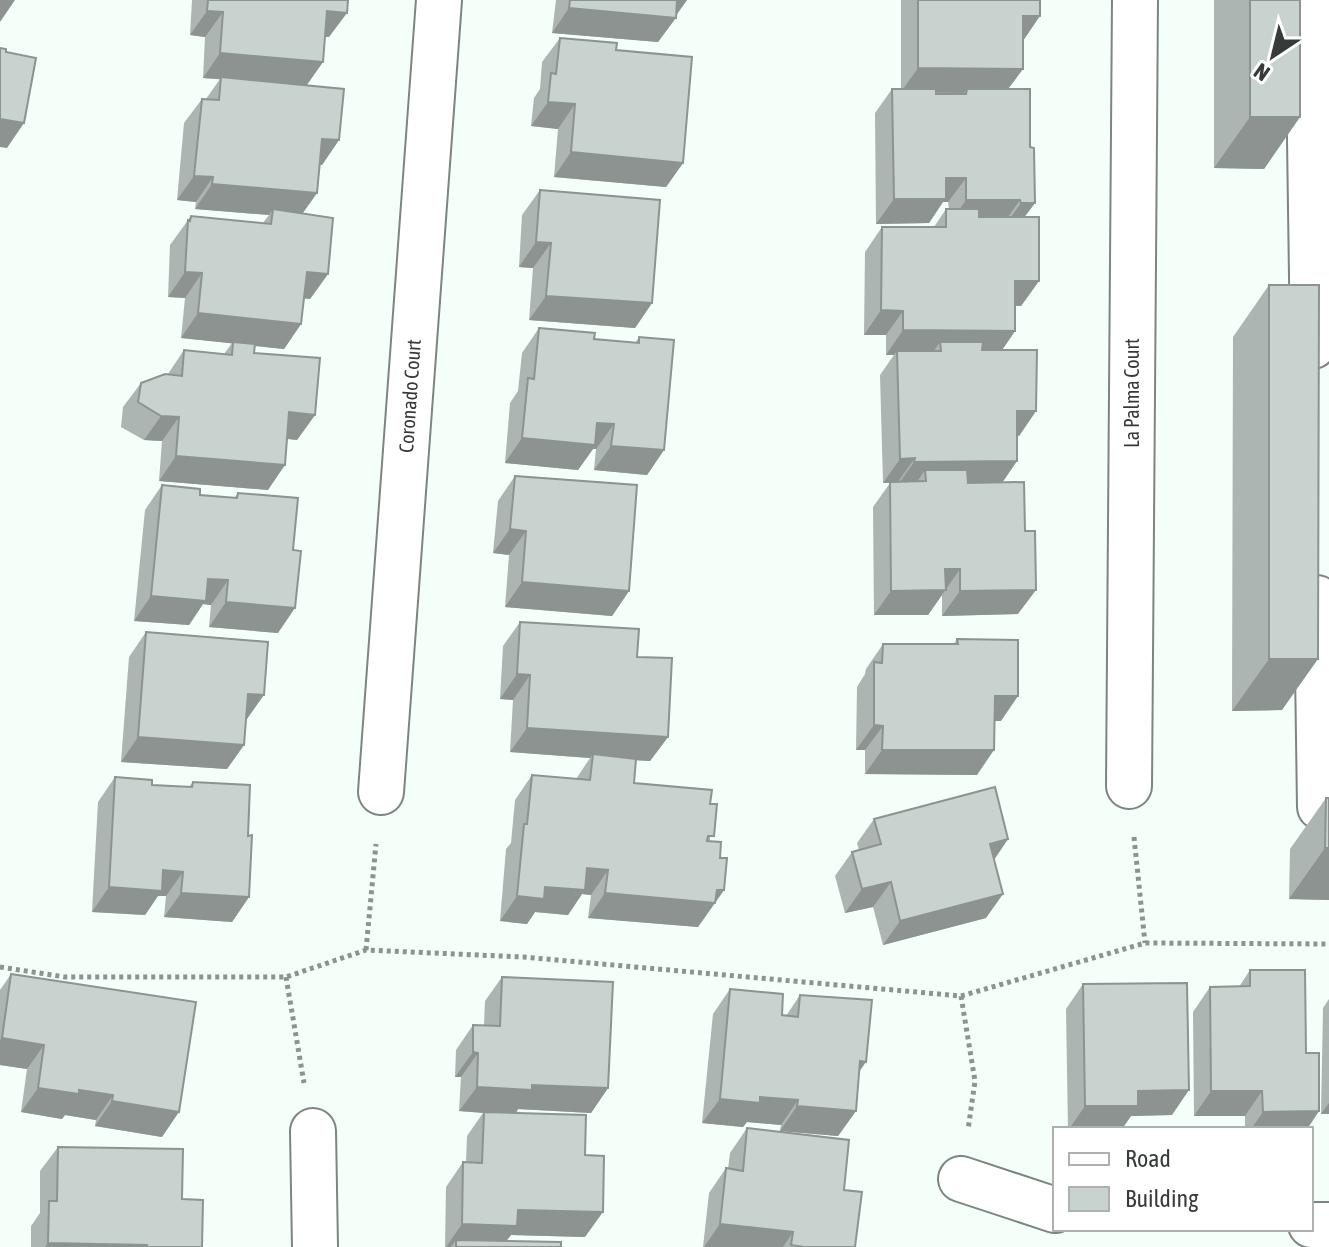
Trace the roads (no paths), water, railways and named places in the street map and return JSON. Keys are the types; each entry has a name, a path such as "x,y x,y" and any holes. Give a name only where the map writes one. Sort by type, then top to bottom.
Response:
{"street":[{"name":"Coronado Court","path":"381,792 439,0"},
{"name":"La Palma Court","path":"1129,786 1135,0"},
{"path":"1308,0 1314,380"},
{"path":"1316,554 1320,807 1329,807"},
{"path":"313,1131 315,1247"},
{"path":"961,1179 1053,1209"}]}
